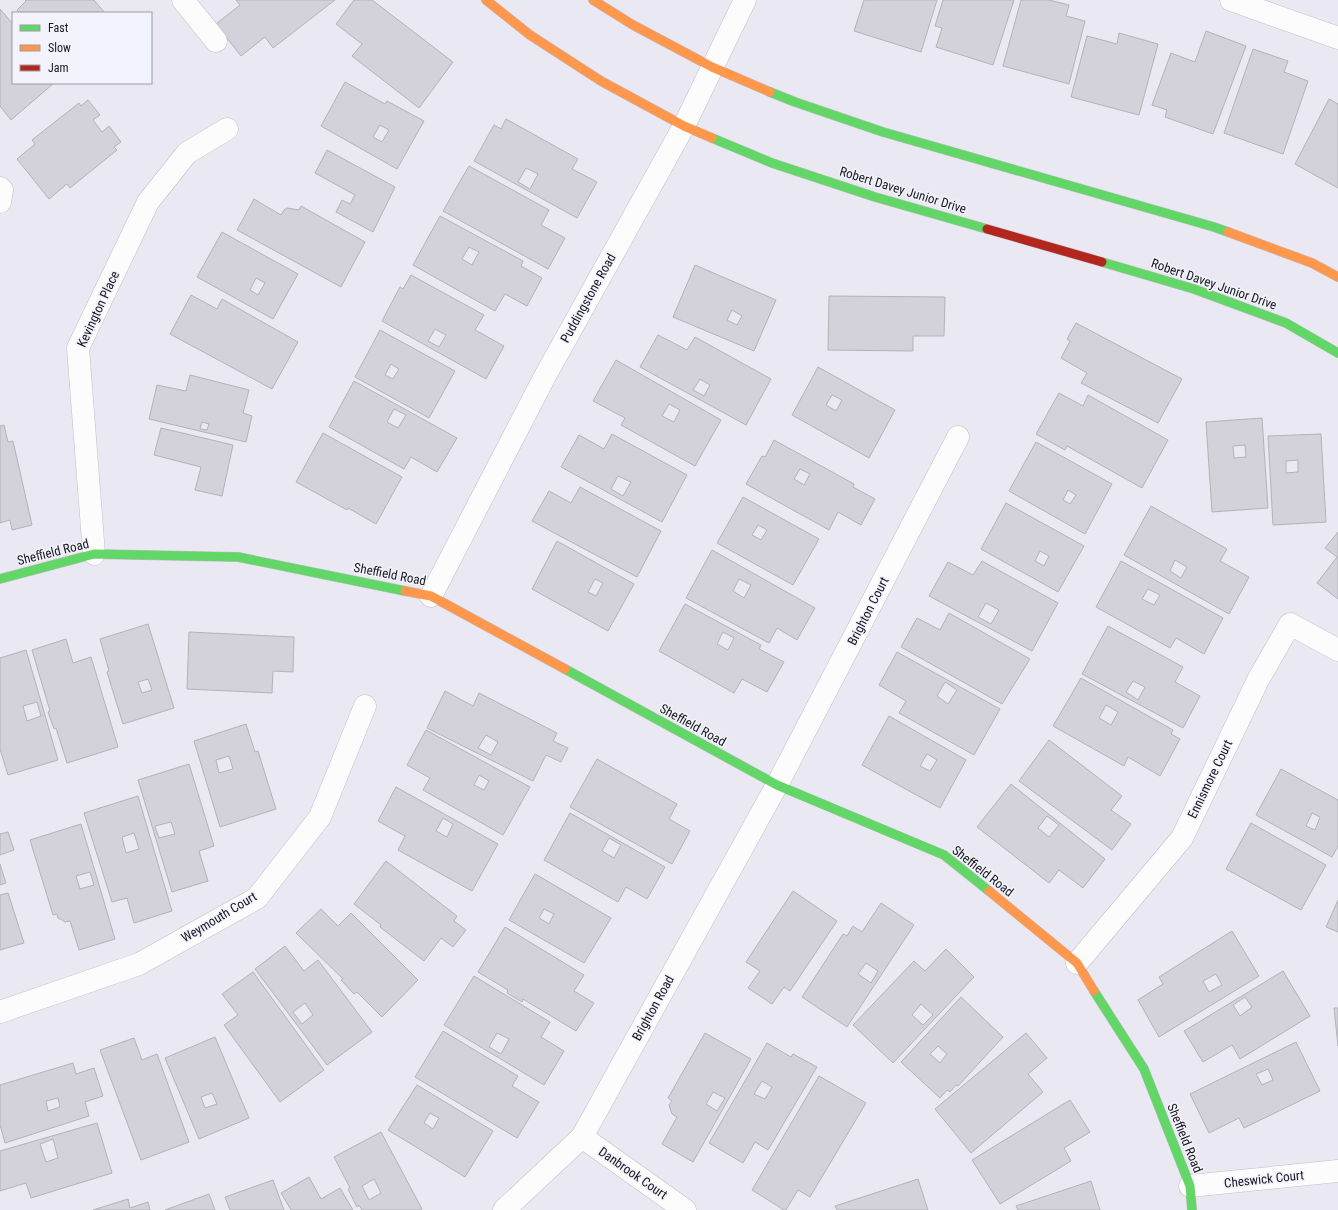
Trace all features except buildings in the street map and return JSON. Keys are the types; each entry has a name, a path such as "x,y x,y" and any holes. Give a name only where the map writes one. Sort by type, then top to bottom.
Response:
{"main road":[{"name":"Robert Davey Junior Drive","path":"486,0 530,35 601,81 684,126 772,163 875,196 1194,289 1286,323 1338,353"},
{"path":"593,0 633,25 712,67 795,102 883,132 1214,227 1312,263 1338,277"},
{"name":"Sheffield Road","path":"0,580 94,554 238,557 430,596 777,785 944,855 1077,963 1144,1069 1190,1186 1192,1210"}],"street":[{"path":"183,0 216,42"},
{"name":"Puddingstone Road","path":"430,596 544,378 684,126 745,0"},
{"path":"1230,0 1338,38"},
{"name":"Kevington Place","path":"94,554 78,348 148,202 187,153 227,129"},
{"path":"0,188 2,190 0,202"},
{"name":"Brighton Court","path":"777,785 958,437"},
{"name":"Ennismore Court","path":"1077,963 1182,838 1258,680 1290,624 1338,650"},
{"name":"Weymouth Court","path":"0,1012 139,964 257,898 320,818 365,706"},
{"name":"Brighton Road","path":"504,1210 582,1137 777,785"},
{"name":"Danbrook Court","path":"582,1137 685,1210"},
{"name":"Cheswick Court","path":"1190,1186 1338,1171"}],"traffic: fast":[{"path":"770,92 883,132 1228,232"},
{"path":"712,138 772,163 875,197 987,229"},
{"path":"1102,262 1194,289 1286,323 1338,353"},
{"path":"0,579 94,554 238,557 405,591"},
{"path":"565,669 777,785 944,855 989,891"},
{"path":"1094,991 1144,1069 1190,1186 1192,1210"}],"traffic: slow":[{"path":"486,0 530,35 601,81 684,126 712,138"},
{"path":"593,0 633,25 712,67 770,92"},
{"path":"1228,232 1312,263 1338,277"},
{"path":"405,591 431,596 565,669"},
{"path":"989,891 1077,963 1094,991"}],"traffic: jam":[{"path":"987,229 1102,262"}]}
